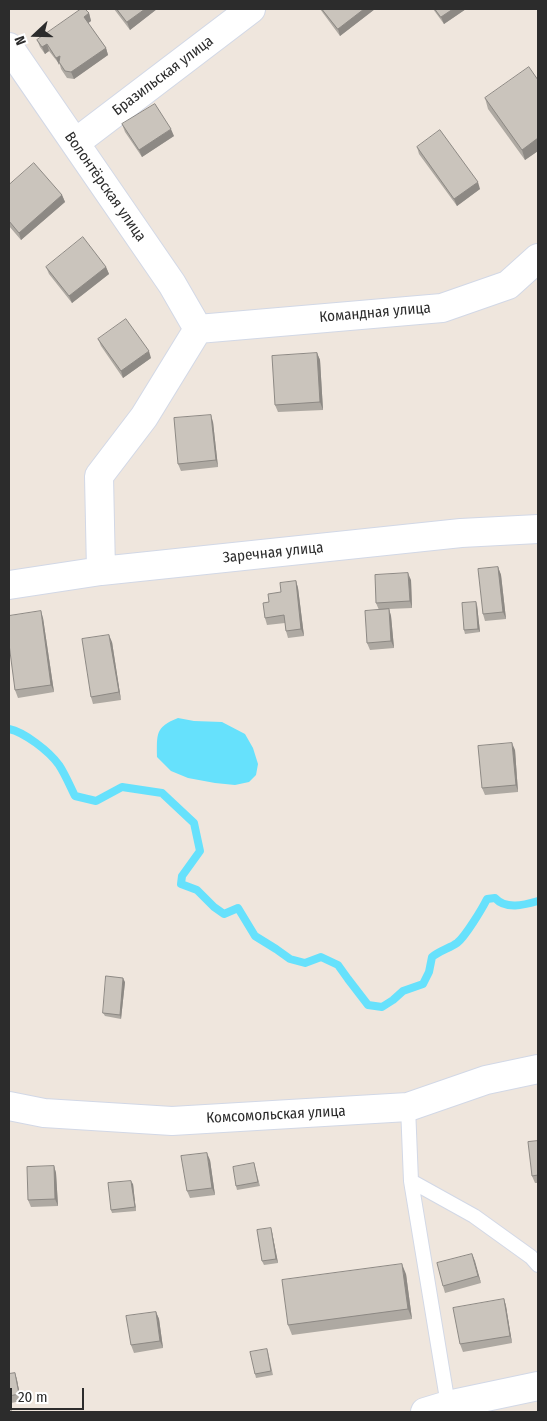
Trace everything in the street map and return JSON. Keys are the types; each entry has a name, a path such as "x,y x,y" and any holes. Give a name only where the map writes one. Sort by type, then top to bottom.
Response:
{"street":[{"name":"Бразильская улица","path":"75,142 251,9"},
{"name":"Волонтёрская улица","path":"9,47 172,284 198,328"},
{"name":"Командная улица","path":"198,328 442,308 508,285 538,258"},
{"path":"101,571 98,476 144,417 198,328"},
{"name":"Заречная улица","path":"9,585 101,571 461,534 538,529"},
{"name":"Комсомольская улица","path":"9,1106 44,1113 172,1121 408,1107 486,1080 538,1069"},
{"path":"437,1409 538,1386"}],"lane":[{"path":"408,1107 411,1181 437,1409"},
{"path":"411,1181 474,1216 531,1257 538,1265"}],"water":[{"path":"178,718 194,721 222,722 245,734 253,748 258,764 256,775 249,782 235,785 188,778 171,771 157,757 158,737 161,728"}],"building":[{"path":"81,9 85,9 89,13 84,17 106,48 71,72 65,71 59,62 60,56 56,58 47,44 42,47 37,40"},
{"path":"117,9 145,9 127,22"},
{"path":"322,9 364,9 338,29"},
{"path":"435,9 453,9 441,17"},
{"path":"529,67 538,80 538,138 522,150 485,98"},
{"path":"155,104 171,129 139,150 122,124"},
{"path":"440,130 478,182 454,199 417,147"},
{"path":"34,163 62,195 19,233 9,221 9,185"},
{"path":"83,237 106,267 69,296 46,267"},
{"path":"126,319 149,351 121,371 98,339"},
{"path":"317,353 320,402 275,405 272,356"},
{"path":"211,415 216,460 178,464 174,418"},
{"path":"498,567 503,612 483,614 478,569"},
{"path":"408,573 410,601 376,603 375,575"},
{"path":"296,581 301,629 286,631 284,615 265,618 263,603 269,602 268,594 281,592 280,583"},
{"path":"476,602 478,629 464,630 462,603"},
{"path":"389,609 391,641 367,643 365,611"},
{"path":"41,611 51,685 15,690 9,644 9,616"},
{"path":"109,635 119,692 91,697 82,639"},
{"path":"512,743 516,785 482,788 478,746"},
{"path":"106,976 123,978 120,1015 103,1013"},
{"path":"538,1141 538,1175 532,1176 528,1142"},
{"path":"207,1153 212,1188 187,1191 181,1156"},
{"path":"254,1163 258,1182 236,1186 233,1167"},
{"path":"54,1166 55,1199 28,1200 27,1167"},
{"path":"131,1181 135,1207 111,1210 108,1183"},
{"path":"271,1228 276,1259 262,1261 257,1230"},
{"path":"472,1254 478,1276 443,1286 437,1263"},
{"path":"402,1264 408,1309 288,1325 282,1280"},
{"path":"504,1299 510,1336 460,1344 453,1308"},
{"path":"156,1312 160,1341 131,1345 126,1316"},
{"path":"267,1349 271,1371 255,1374 250,1352"},
{"path":"15,1373 19,1394 9,1396 9,1374"}],"waterway":[{"path":"9,729 29,738 55,760 75,796 96,801 122,787 162,793 194,823 200,851 182,876 181,884 197,890 224,914 238,908 255,936 290,959 305,963 321,957 338,965 368,1005 382,1007 403,991 423,984 429,972 432,957 460,940 473,923 487,899 495,898 499,902 515,906 538,901"}]}
